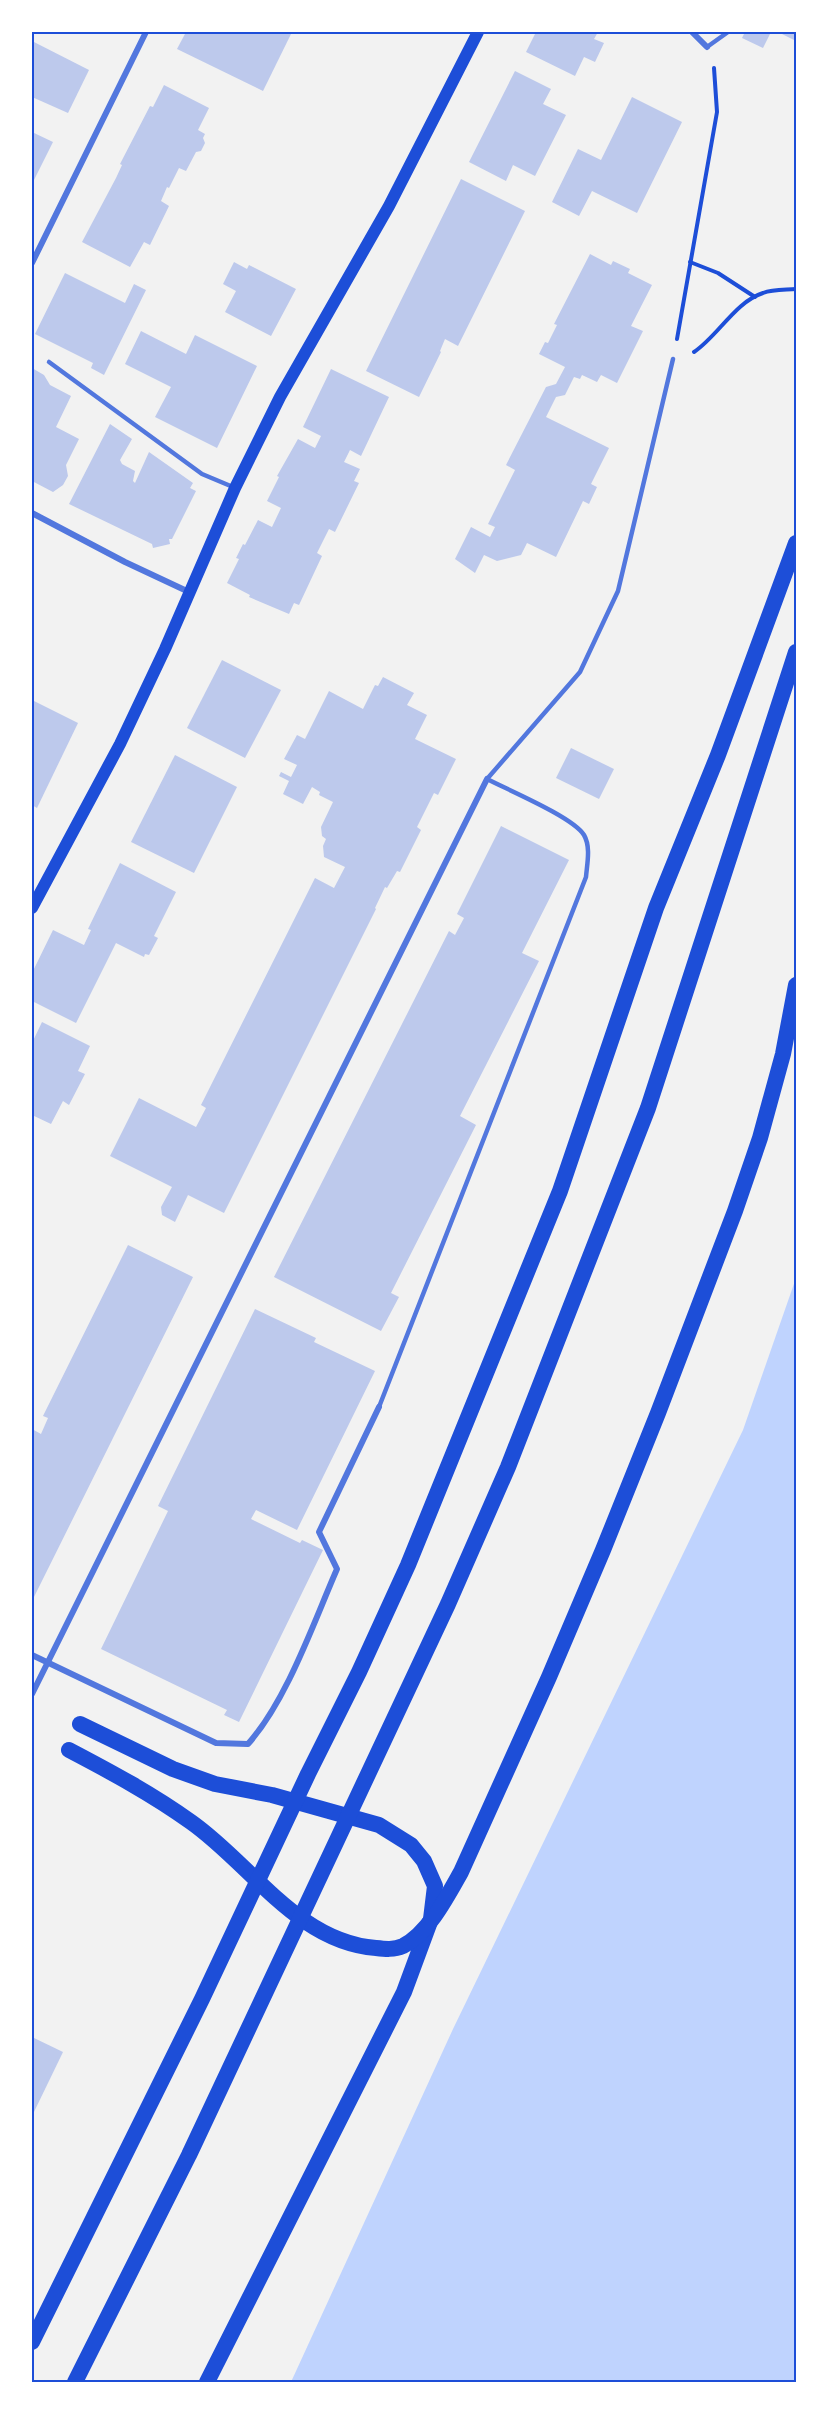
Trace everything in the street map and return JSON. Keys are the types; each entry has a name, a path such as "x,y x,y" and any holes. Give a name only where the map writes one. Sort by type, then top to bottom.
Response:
{"highway":[{"path":"32,2342 359,1672 408,1565 560,1191 656,908 718,755 796,543"},
{"path":"75,2382 189,2155 461,1574 538,1394 648,1108 796,652"},
{"path":"69,1750 126,1779 192,1823 281,1902 314,1928 361,1947 388,1949 402,1946 419,1935 462,1872 549,1677 658,1413 735,1211 760,1138 783,1054 796,984"},
{"path":"80,1724 173,1769 215,1784 295,1802 379,1825 411,1845 424,1861 435,1886 431,1919 404,1992 207,2382"}],"main road":[{"path":"32,908 120,744 235,488 280,398 389,206 478,32"}],"street":[{"path":"32,263 146,32"},
{"path":"692,32 707,47"},
{"path":"32,513 189,592"},
{"path":"32,1694 487,779"},
{"path":"32,1655 216,1743 248,1744 264,1726 282,1692 337,1569 319,1532 379,1407"}],"lane":[{"path":"707,47 728,32"},
{"path":"379,1407 586,877 588,850 584,835 570,822 487,779 580,672 618,591 673,359"},
{"path":"49,362 202,474 235,488"}],"path":[{"path":"707,47 717,82 717,112 673,359 686,357 707,343 740,308 755,297 766,292 796,289"},
{"path":"690,262 718,273 755,297"}],"water":[{"path":"796,1278 796,2382 291,2382 453,2029 743,1430"}],"building":[{"path":"186,32 292,32 263,91 177,49"},
{"path":"536,32 598,32 594,39 604,43 595,62 584,57 575,76 526,52"},
{"path":"745,32 771,32 763,48 742,38"},
{"path":"778,32 796,32 796,41"},
{"path":"32,41 89,70 68,113 32,97"},
{"path":"515,71 551,89 543,104 566,115 535,176 513,165 506,181 469,162"},
{"path":"164,85 209,108 198,130 205,134 203,138 205,143 201,151 196,152 186,171 179,168 169,188 167,187 161,201 169,206 150,245 144,242 130,267 82,242 150,106 153,107"},
{"path":"632,97 682,122 637,213 592,191 579,216 552,202 578,149 601,160"},
{"path":"32,132 53,142 32,184"},
{"path":"461,179 525,211 458,346 445,339 419,397 366,371"},
{"path":"590,254 611,265 613,261 630,269 628,273 652,285 631,326 643,331 617,383 601,375 597,382 582,375 580,379 574,377 565,395 556,397 546,417 609,448 591,484 597,487 589,504 583,501 556,557 527,543 521,555 497,561 484,555 475,573 455,559 471,527 490,537 495,527 488,524 515,470 506,465 546,387 556,384 565,367 539,354 545,342 548,343 557,325 554,324"},
{"path":"234,262 247,269 249,265 296,289 271,336 225,312 236,291 223,284"},
{"path":"65,273 125,303 134,284 146,290 104,375 91,368 93,363 35,334"},
{"path":"141,331 186,354 195,335 257,366 217,448 155,417 171,387 125,364"},
{"path":"32,368 44,375 50,385 71,396 56,427 79,439 66,465 68,476 63,485 53,492 32,481"},
{"path":"331,369 389,397 361,456 350,450 344,462 360,469 354,481 359,483 335,532 329,529 317,553 322,556 299,605 294,603 289,614 249,597 250,595 227,583 239,559 236,558 258,520 272,527 281,508 267,501 279,477 277,476 298,439 315,448 321,436 303,427"},
{"path":"110,424 132,439 120,460 122,464 135,471 133,481 135,483 149,452 193,483 190,488 196,491 172,539 169,539 170,544 153,548 152,544 69,504"},
{"path":"222,660 281,690 245,758 187,728"},
{"path":"383,677 414,693 407,705 427,715 415,739 456,759 438,795 434,793 417,827 421,830 400,872 397,871 387,888 385,887 224,1213 188,1195 175,1222 162,1215 161,1207 172,1187 110,1156 139,1098 196,1127 206,1108 201,1105 315,878 334,888 345,867 324,857 323,846 326,839 322,836 321,827 333,802 319,795 320,792 312,787 303,804 283,794 289,781 279,776 281,772 291,777 297,765 284,759 297,735 305,739 329,691 363,709 375,685 378,686"},
{"path":"32,700 78,723 37,808 32,805"},
{"path":"571,748 614,769 599,799 556,778"},
{"path":"175,755 237,787 194,873 131,842"},
{"path":"501,826 569,860 522,953 539,961 460,1116 476,1125 391,1293 399,1297 381,1331 274,1277 449,931 455,935 464,918 457,914"},
{"path":"120,863 176,892 154,936 158,938 149,955 145,954 144,957 116,943 76,1023 32,1001 32,973 53,930 84,945 91,930 88,929"},
{"path":"42,1022 90,1046 78,1071 85,1074 69,1105 63,1101 51,1124 32,1115 32,1043"},
{"path":"128,1245 193,1277 32,1601 32,1429 41,1434 48,1418 43,1416"},
{"path":"255,1309 316,1338 314,1342 375,1371 297,1530 256,1510 251,1519 300,1543 302,1540 323,1550 239,1722 224,1715 227,1710 101,1649 168,1511 158,1506"},
{"path":"32,2037 63,2052 32,2116"}]}
